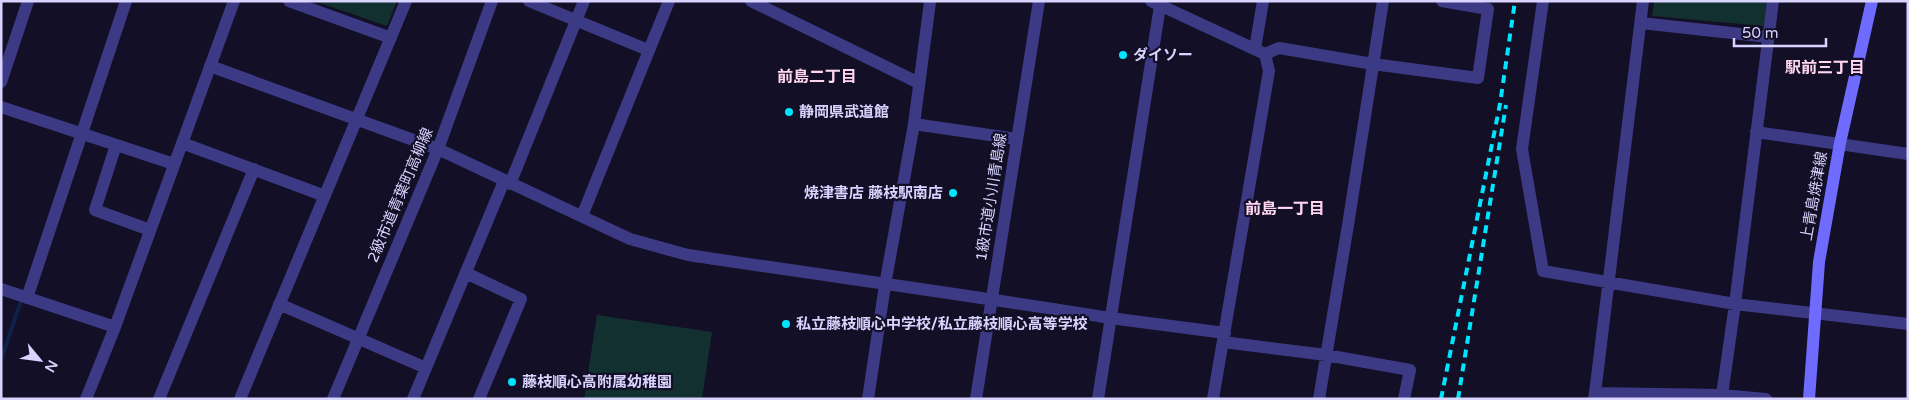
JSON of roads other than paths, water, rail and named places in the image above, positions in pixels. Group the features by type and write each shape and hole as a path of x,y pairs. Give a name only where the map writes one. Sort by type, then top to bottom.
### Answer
{"main road":[{"name":"上青島焼津線","path":"1809,399 1819,262 1840,143 1872,1"}],"street":[{"path":"1,82 28,1"},
{"path":"27,298 126,1"},
{"path":"86,399 234,1"},
{"path":"289,1 315,6 391,38"},
{"path":"240,399 406,1"},
{"name":"2級市道青葉町高柳線","path":"333,399 438,149 492,1"},
{"path":"530,1 648,50"},
{"path":"413,399 584,1"},
{"path":"582,216 669,1"},
{"path":"751,1 919,83"},
{"path":"868,399 885,285 914,124 929,1"},
{"name":"1級市道小川青島線","path":"976,399 1039,1"},
{"path":"1213,399 1269,71 1260,52 1262,1"},
{"path":"1319,399 1383,1"},
{"path":"1098,399 1155,3 1260,52 1279,48 1373,64 1478,78 1488,9 1442,1"},
{"path":"1543,1 1522,149 1543,271 1735,304 1908,324"},
{"path":"1643,1 1594,396 1715,396 1766,399"},
{"path":"1715,396 1735,304 1773,1"},
{"path":"1641,23 1768,36"},
{"path":"210,66 438,149 630,240 688,255 992,299 1410,370 1404,399"},
{"path":"1,107 174,164"},
{"path":"914,124 1017,139"},
{"path":"1756,132 1908,154"},
{"path":"182,143 325,196"},
{"path":"116,145 95,210 150,230"},
{"path":"159,399 254,169"},
{"path":"466,273 521,299 478,399"},
{"path":"1,289 114,327"},
{"path":"279,304 426,368"}],"waterway":[{"path":"1,360 21,301"}],"railway":[{"path":"1441,399 1500,104 1515,1"},
{"path":"1458,399 1506,105"}],"place":[{"name":"ダイソー","path":"1123,55"},
{"name":"静岡県武道館","path":"789,112"},
{"name":"焼津書店 藤枝駅南店","path":"953,193"},
{"name":"私立藤枝順心中学校/私立藤枝順心高等学校","path":"786,324"},
{"name":"藤枝順心高附属幼稚園","path":"512,382"}],"district":[{"name":"駅前三丁目","path":"1825,68"},
{"name":"前島二丁目","path":"817,77"},
{"name":"前島一丁目","path":"1285,209"}]}
